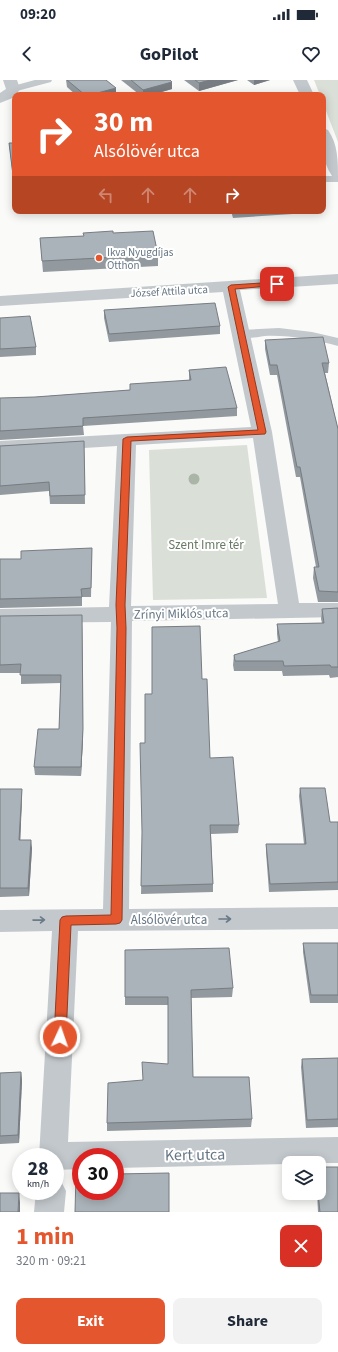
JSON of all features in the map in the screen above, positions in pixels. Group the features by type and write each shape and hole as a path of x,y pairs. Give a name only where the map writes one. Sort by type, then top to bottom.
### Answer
{"street":[{"path":"300,80 306,92"},
{"path":"0,99 11,93 11,84"},
{"path":"326,141 338,173"},
{"name":"József Attila utca","path":"0,301 338,279"},
{"path":"231,287 262,432 290,611"},
{"path":"0,447 262,432"},
{"path":"116,920 122,628 120,614 127,439"},
{"name":"Zrínyi Miklós utca","path":"0,616 338,610"},
{"name":"Alsólövér utca","path":"0,921 338,918"},
{"path":"53,1148 66,920"},
{"name":"Kert utca","path":"64,1156 338,1150"},
{"path":"49,1212 50,1200"}],"lane":[{"path":"11,84 47,80"},
{"path":"326,179 338,179"},
{"path":"242,334 282,331 338,342"}],"green space":[{"path":"314,80 338,80 338,142 326,111 326,92 319,92"},
{"name":"Szent Imre tér","path":"247,445 267,598 153,600 149,450"}],"building":[{"path":"67,80 106,80 116,88 101,92 81,92"},
{"path":"131,80 170,80 172,82 143,90"},
{"path":"195,80 210,80 199,83"},
{"path":"9,143 12,143 12,167"},
{"path":"113,231 113,233 153,231 158,255 42,261 40,238 84,236 83,233"},
{"path":"215,303 220,326 109,334 104,310"},
{"path":"30,316 36,347 0,349 0,318"},
{"path":"323,337 329,363 322,363 338,429 338,592 319,591 314,567 319,567 300,467 297,467 277,365 270,365 265,340"},
{"path":"226,367 237,408 83,418 83,426 0,431 0,398 130,390 130,384 191,380 189,370"},
{"path":"84,441 85,495 50,496 49,482 0,486 0,446"},
{"path":"92,548 91,588 81,589 82,597 0,599 0,559 21,559 21,551"},
{"path":"338,608 338,667 331,667 330,665 284,666 283,661 235,661 234,655 280,641 277,624 324,623 322,609"},
{"path":"82,615 83,729 81,767 34,767 38,729 59,729 61,675 20,675 21,664 0,665 0,616"},
{"path":"200,626 202,679 207,679 210,758 233,757 239,825 210,825 213,884 141,886 142,832 140,743 145,743 145,694 152,694 152,627"},
{"path":"300,788 325,788 330,822 338,822 338,882 270,884 266,844 306,844"},
{"path":"0,789 22,789 19,840 31,840 28,888 0,888"},
{"path":"303,943 338,943 338,995 311,995"},
{"path":"229,948 233,988 191,990 193,1077 249,1077 252,1119 107,1123 108,1083 143,1080 142,1062 168,1064 168,997 125,997 125,950"},
{"path":"338,1058 338,1119 307,1120 302,1059"},
{"path":"21,1072 18,1135 0,1136 0,1073"},
{"path":"326,1167 338,1167 338,1212 320,1212 319,1200 326,1200"},
{"path":"169,1173 169,1212 75,1212 75,1200 124,1200 124,1174"},
{"path":"0,1193 12,1193 12,1200 19,1200 18,1212 0,1212"}],"place":[{"name":"Ikva Nyugdíjas Otthon","path":"99,258"}],"route":[{"path":"60,1037 66,920 116,920 122,628 120,605 127,439 262,432 231,287 277,284"}]}
